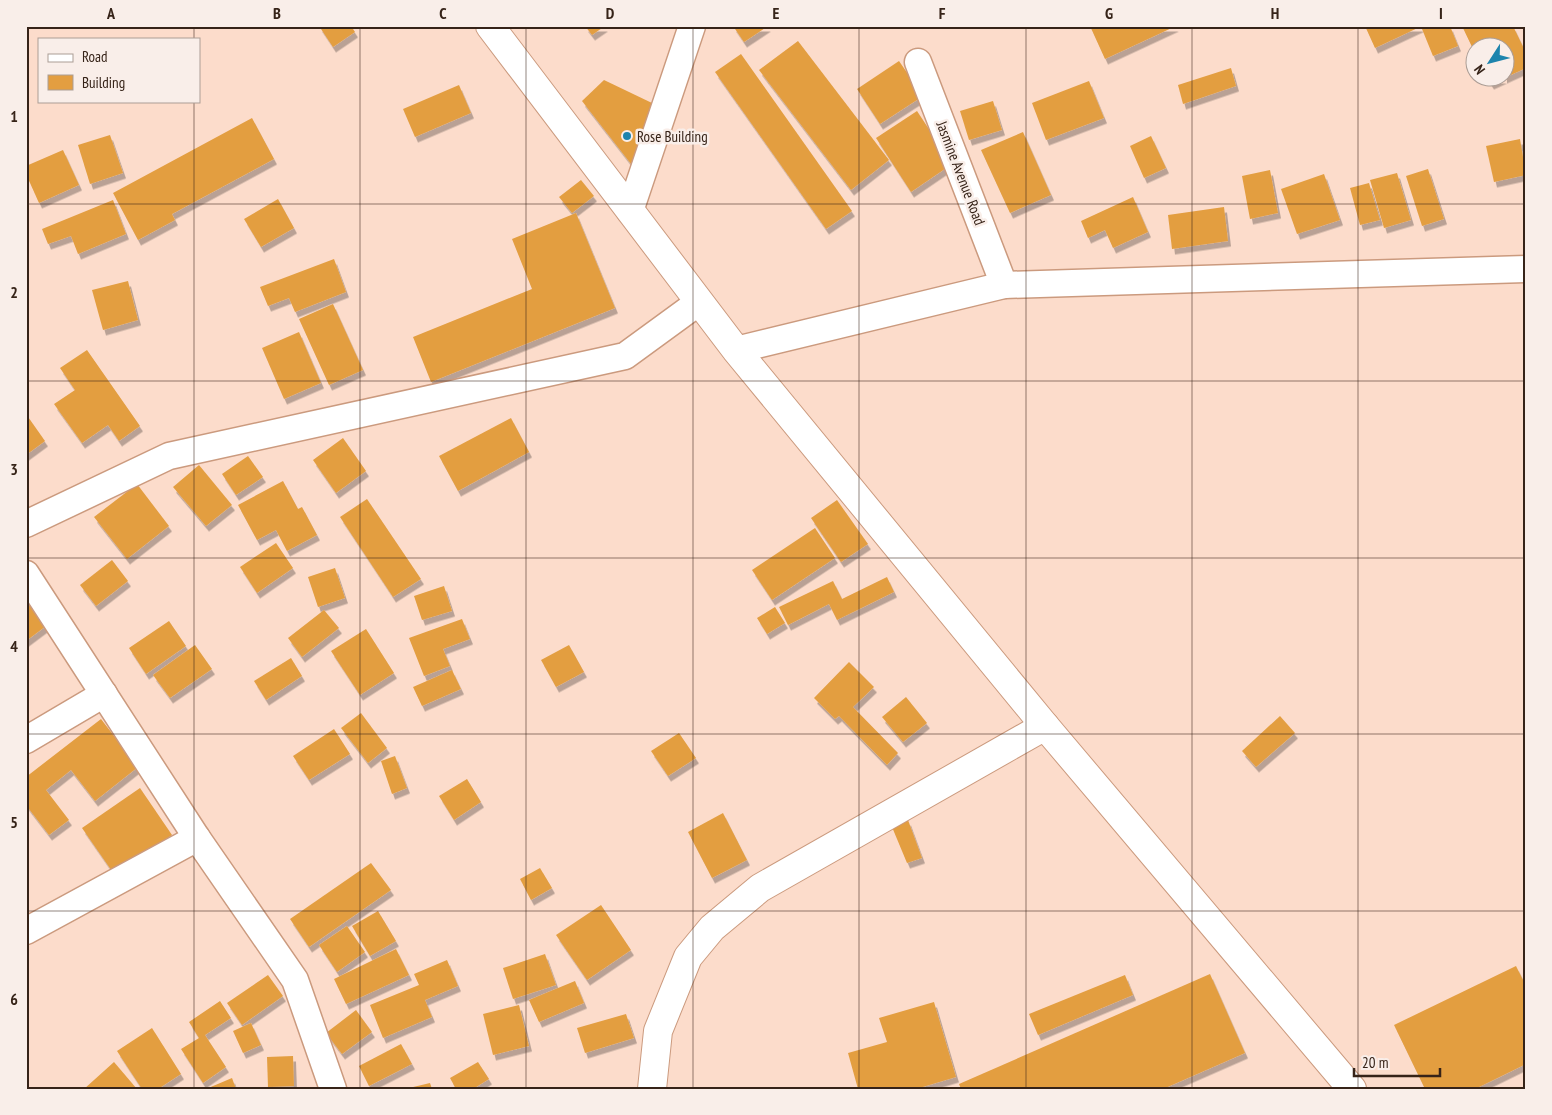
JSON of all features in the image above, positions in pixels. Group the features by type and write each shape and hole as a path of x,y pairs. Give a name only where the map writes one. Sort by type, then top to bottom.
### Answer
{"street":[{"path":"490,26 736,350 1045,726 1352,1089"},
{"path":"630,211 692,26"},
{"name":"Jasmine Avenue Road","path":"918,62 1004,284"},
{"path":"736,350 1004,284 1526,268"},
{"path":"26,524 169,456 625,356 699,302"},
{"path":"26,574 196,838 295,980 333,1089"},
{"path":"26,740 104,694"},
{"path":"652,1089 658,1031 688,957 712,928 760,888 1045,726"},
{"path":"26,931 196,838"}],"building":[{"path":"319,26 351,26 355,32 333,47"},
{"path":"585,26 605,26 592,35"},
{"path":"733,26 768,26 744,42"},
{"path":"1090,26 1176,26 1105,59"},
{"path":"1365,26 1422,26 1375,48"},
{"path":"1429,26 1450,26 1458,46 1433,56 1422,29"},
{"path":"1462,26 1513,26 1526,53 1526,68 1514,73 1514,38 1468,38"},
{"path":"798,41 889,160 851,190 759,70"},
{"path":"741,54 852,211 826,229 715,72"},
{"path":"899,61 923,96 880,124 857,89"},
{"path":"1231,68 1236,86 1183,104 1178,85"},
{"name":"Rose Building","path":"604,80 652,103 635,169 582,101"},
{"path":"1089,81 1104,118 1046,140 1032,103"},
{"path":"459,85 471,113 415,137 403,109"},
{"path":"993,101 1002,130 969,140 960,111"},
{"path":"917,111 952,164 911,192 876,138"},
{"path":"252,118 274,159 172,214 175,220 138,240 113,193"},
{"path":"1023,132 1051,195 1010,213 981,150"},
{"path":"110,135 123,173 90,184 78,145"},
{"path":"1151,136 1166,168 1144,178 1130,146"},
{"path":"1520,139 1526,175 1494,182 1486,146"},
{"path":"63,150 79,185 39,203 26,174 26,166"},
{"path":"1428,169 1444,219 1422,226 1406,176"},
{"path":"1270,170 1278,213 1250,219 1242,176"},
{"path":"1397,173 1411,220 1384,228 1370,180"},
{"path":"1324,174 1340,220 1297,234 1281,189"},
{"path":"581,180 594,196 572,213 559,197"},
{"path":"1369,183 1380,220 1360,225 1350,188"},
{"path":"1133,197 1148,232 1113,248 1105,230 1088,238 1081,221"},
{"path":"278,199 294,228 261,247 244,219"},
{"path":"113,200 126,234 78,254 71,236 48,244 42,229"},
{"path":"1224,207 1228,241 1172,249 1168,215"},
{"path":"576,213 615,308 431,382 413,337 532,289 512,239"},
{"path":"334,259 346,292 295,312 289,298 268,306 260,287"},
{"path":"128,281 138,320 103,330 92,290"},
{"path":"333,304 363,370 329,385 299,319"},
{"path":"299,332 321,383 284,399 262,348"},
{"path":"87,350 140,426 119,441 108,425 82,443 54,404 75,390 60,368"},
{"path":"26,414 45,441 26,455"},
{"path":"511,418 529,452 458,491 439,456"},
{"path":"343,438 366,471 336,493 313,460"},
{"path":"248,456 263,477 236,495 222,474"},
{"path":"199,465 232,505 206,526 173,487"},
{"path":"283,481 298,509 302,507 317,535 287,551 276,530 257,540 238,505"},
{"path":"137,484 169,526 127,559 94,517"},
{"path":"367,499 421,579 393,597 340,517"},
{"path":"837,500 868,544 841,562 811,518"},
{"path":"815,528 835,558 772,600 752,570"},
{"path":"276,543 293,568 257,593 240,567"},
{"path":"112,560 128,581 96,606 80,585"},
{"path":"335,568 345,598 318,607 308,577"},
{"path":"887,577 894,592 837,620 829,604 788,625 779,607 833,581 842,599"},
{"path":"444,586 452,611 422,620 414,596"},
{"path":"26,592 50,623 26,641"},
{"path":"775,607 785,623 767,634 757,618"},
{"path":"324,610 339,628 302,657 288,638"},
{"path":"462,619 470,639 443,649 450,666 424,676 409,638"},
{"path":"169,621 186,646 146,674 129,648"},
{"path":"366,629 394,673 360,695 331,651"},
{"path":"195,645 212,669 170,698 153,675"},
{"path":"569,645 584,672 556,687 541,660"},
{"path":"291,658 302,676 266,700 254,681"},
{"path":"849,662 874,687 853,707 898,753 887,765 839,716 835,719 814,698"},
{"path":"452,670 461,689 422,706 413,687"},
{"path":"906,697 927,723 903,742 882,717"},
{"path":"361,713 387,748 368,763 341,728"},
{"path":"1280,716 1295,733 1256,767 1242,751"},
{"path":"101,719 138,767 95,801 71,770 46,790 69,820 49,835 26,805 26,777"},
{"path":"334,729 350,754 309,780 293,756"},
{"path":"679,733 696,758 668,776 651,751"},
{"path":"395,756 407,788 392,794 381,761"},
{"path":"467,779 481,802 454,820 439,796"},
{"path":"140,788 172,835 114,874 82,828"},
{"path":"723,813 747,860 712,878 688,832"},
{"path":"908,820 922,858 907,863 892,827"},
{"path":"371,863 391,890 309,947 290,919"},
{"path":"540,868 552,888 531,900 520,879"},
{"path":"601,905 631,950 587,980 556,935"},
{"path":"378,911 396,941 370,956 352,926"},
{"path":"347,926 365,952 337,972 319,945"},
{"path":"396,949 409,975 346,1004 334,979"},
{"path":"545,954 556,985 513,999 503,968"},
{"path":"447,960 458,986 425,1000 432,1017 383,1038 370,1005 419,985 414,974"},
{"path":"1516,966 1526,986 1526,1064 1475,1089 1425,1089 1394,1025"},
{"path":"1210,974 1245,1053 1163,1089 961,1089 959,1084"},
{"path":"268,975 283,996 242,1025 227,1003"},
{"path":"1125,975 1133,995 1038,1035 1029,1014"},
{"path":"575,981 584,1003 539,1022 529,1000"},
{"path":"220,1001 231,1018 205,1035 226,1067 203,1083 181,1049 199,1038 189,1022"},
{"path":"934,1002 956,1077 916,1089 858,1089 848,1053 887,1042 879,1018"},
{"path":"519,1005 529,1046 493,1055 483,1014"},
{"path":"356,1010 372,1032 342,1054 326,1033"},
{"path":"626,1014 634,1038 585,1053 577,1028"},
{"path":"251,1023 261,1045 243,1053 233,1031"},
{"path":"152,1028 181,1074 158,1089 142,1089 117,1051"},
{"path":"401,1044 412,1064 369,1086 359,1066"},
{"path":"293,1056 294,1086 268,1087 267,1057"},
{"path":"114,1062 137,1089 84,1089"},
{"path":"478,1062 489,1079 473,1089 456,1089 450,1078"},
{"path":"232,1078 236,1089 206,1089"},
{"path":"430,1083 432,1089 409,1089 409,1088"}],"place":[{"name":"Rose Building","path":"627,136"}]}
